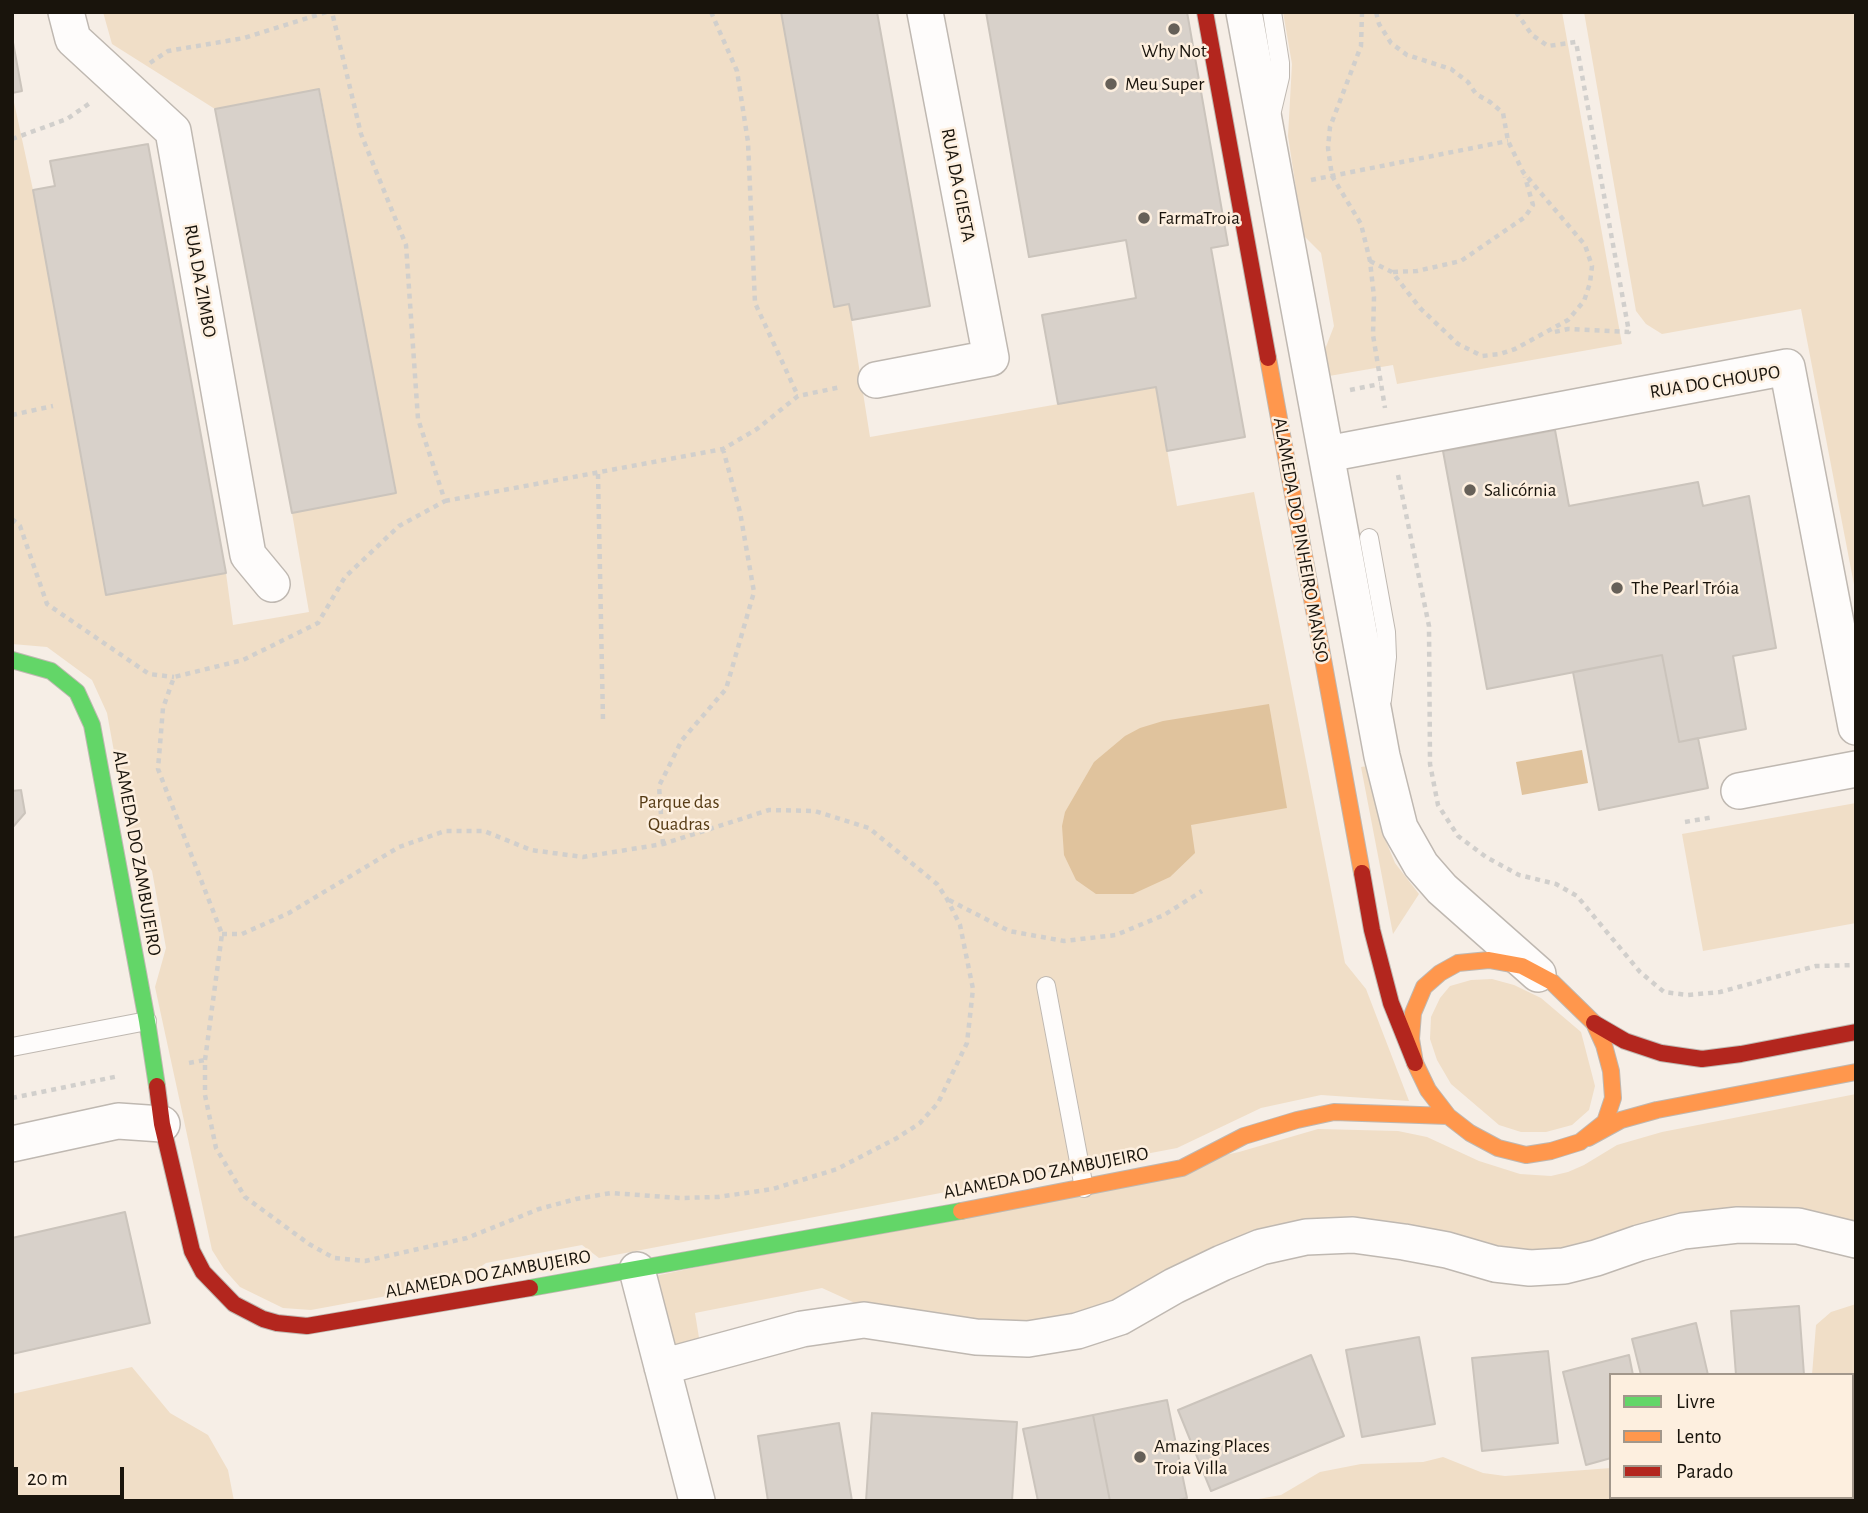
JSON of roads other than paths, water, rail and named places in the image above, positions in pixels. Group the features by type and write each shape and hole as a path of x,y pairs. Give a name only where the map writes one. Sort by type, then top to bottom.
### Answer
{"street":[{"name":"RUA DA ZIMBO","path":"66,12 73,39 173,131 248,555 272,584"},
{"name":"RUA DA GIESTA","path":"876,380 992,358 925,12"},
{"name":"ALAMEDA DO PINHEIRO MANSO","path":"1205,12 1372,930 1391,1003 1415,1063"},
{"name":"ALAMEDA DO PINHEIRO MANSO","path":"1244,12 1382,756 1401,828 1421,865 1442,888 1538,974"},
{"name":"RUA DO CHOUPO","path":"1327,454 1787,367 1856,727"},
{"name":"ALAMEDA DO ZAMBUJEIRO","path":"12,660 51,671 77,692 92,724 147,1021 162,1124 192,1251 212,1283 228,1299 249,1313 270,1321 307,1326 637,1270 1084,1188 1182,1168 1244,1136 1334,1112 1448,1115"},
{"path":"1739,791 1856,769"},
{"path":"1580,1142 1605,1122 1613,1098 1611,1071 1604,1045 1594,1023 1575,1002 1552,982 1522,966 1489,960 1458,963 1440,973 1424,987 1413,1013 1411,1039 1415,1063 1428,1090 1448,1115 1470,1133 1498,1148 1526,1154 1551,1151 1580,1142 1621,1120 1657,1110 1856,1072"},
{"path":"1594,1023 1625,1041 1661,1053 1702,1059 1856,1032"},
{"path":"12,1144 118,1121 162,1124"},
{"path":"662,1367 814,1326 864,1320 976,1337 1028,1339 1077,1331 1120,1317 1174,1286 1222,1263 1261,1247 1306,1237 1366,1236 1447,1250 1495,1264 1530,1268 1564,1266 1683,1231 1738,1225 1798,1226 1856,1240"},
{"path":"637,1270 697,1501"}],"lane":[{"path":"1266,132 1280,77 1272,12"},
{"path":"1369,538 1386,632 1387,657 1381,702 1382,756"},
{"path":"1046,986 1084,1188"},
{"path":"12,1047 147,1021"}],"place":[{"name":"Why Not","path":"1174,29"},
{"name":"Meu Super","path":"1111,84"},
{"name":"FarmaTroia","path":"1144,218"},
{"name":"Salicórnia","path":"1470,490"},
{"name":"The Pearl Tróia","path":"1617,588"},
{"name":"Amazing Places Troia Villa","path":"1140,1457"}],"park label":[{"name":"Parque das Quadras","path":"679,813"}]}
